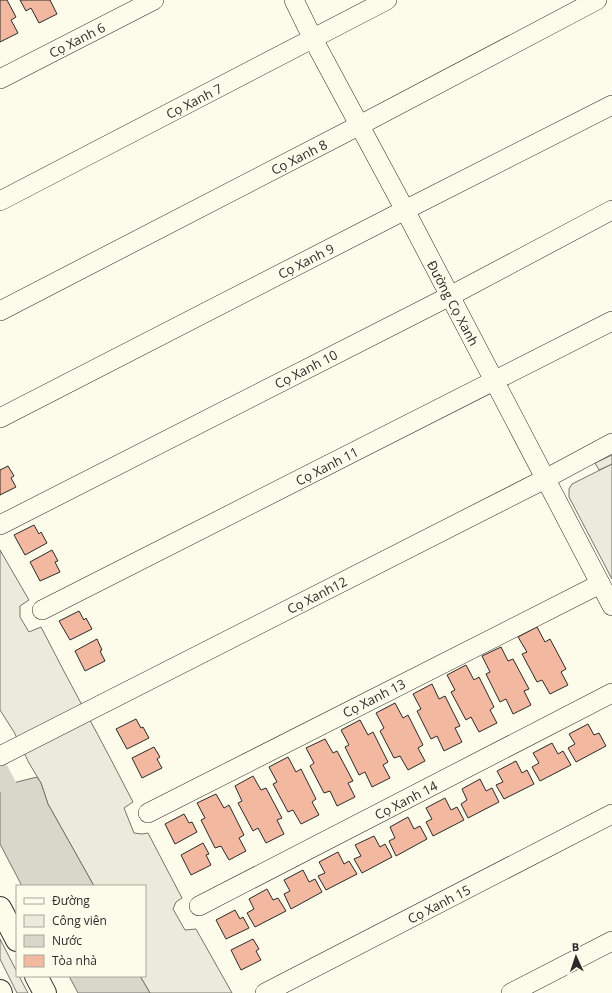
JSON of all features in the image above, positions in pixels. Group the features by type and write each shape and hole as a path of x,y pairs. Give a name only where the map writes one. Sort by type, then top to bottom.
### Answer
{"main road":[{"path":"0,908 16,938"},
{"path":"36,977 44,993"}],"street":[{"name":"Cọ Xanh 6","path":"0,79 154,0"},
{"name":"Đường Cọ Xanh","path":"294,0 313,39 405,210 612,606"},
{"name":"Cọ Xanh 7","path":"0,201 387,0"},
{"name":"Cọ Xanh 8","path":"0,311 360,125 597,0"},
{"name":"Cọ Xanh 9","path":"0,418 612,105"},
{"name":"Cọ Xanh 10","path":"0,525 450,296 612,210"},
{"name":"Cọ Xanh 11","path":"42,610 612,321"},
{"name":"Cọ Xanh12","path":"0,756 545,479 612,443"},
{"name":"Cọ Xanh 13","path":"148,813 600,584"},
{"name":"Cọ Xanh 14","path":"199,906 612,693"},
{"name":"Cọ Xanh 15","path":"265,993 612,814"},
{"path":"511,993 612,941"}],"green space":[{"path":"612,464 612,579 569,497 569,489 572,484"},
{"path":"0,550 29,600 20,606 20,617 29,632 41,627 133,802 124,808 134,833 148,833 182,898 176,902 173,909 185,930 196,929 232,993 150,993 141,977 146,977 146,885 93,885 48,804 41,783 29,763 14,732 0,710"},
{"path":"0,939 16,970 16,977 20,977 28,993 17,993 0,959"}],"shaded area":[{"path":"612,455 612,464 599,470 595,463"}],"water":[{"path":"37,777 41,783 48,804 93,885 21,885 0,844 0,780 4,788 13,783"},
{"path":"70,977 141,977 150,993 78,993"}],"building":[{"path":"0,0 7,0 16,17 11,20 18,33 0,42"},
{"path":"20,0 50,0 57,14 39,23 31,8 26,11"},
{"path":"8,466 14,476 11,478 16,487 0,495 0,470"},
{"path":"34,525 39,534 41,532 47,543 25,555 14,535"},
{"path":"52,550 58,561 55,562 60,572 40,581 30,562"},
{"path":"79,611 84,620 86,618 92,629 70,640 59,621"},
{"path":"537,627 545,642 550,639 566,669 561,672 568,685 550,694 542,680 537,682 522,654 527,652 518,637"},
{"path":"97,639 102,650 100,651 105,661 85,671 75,651"},
{"path":"501,647 508,661 513,659 529,689 524,691 531,705 513,714 506,699 500,702 486,674 490,672 482,656"},
{"path":"466,665 474,680 479,677 494,707 490,710 497,723 479,732 471,717 466,720 451,692 455,690 447,675"},
{"path":"432,684 439,699 445,696 460,726 455,728 462,742 444,751 437,736 431,739 417,711 421,709 413,694"},
{"path":"395,703 403,718 408,715 423,745 418,748 425,761 408,770 400,756 394,758 380,731 384,728 376,713"},
{"path":"136,719 141,728 143,727 149,738 127,749 116,729"},
{"path":"360,720 368,735 373,732 388,762 383,765 390,778 372,787 365,772 359,775 345,747 349,745 341,730"},
{"path":"588,724 594,735 599,733 606,746 576,762 568,748 575,744 569,734"},
{"path":"325,739 333,753 337,751 353,781 348,783 355,797 337,806 330,791 324,793 310,766 314,763 306,748"},
{"path":"552,743 558,754 563,751 571,765 540,781 532,767 539,763 533,753"},
{"path":"154,747 160,757 157,759 162,768 142,778 132,758"},
{"path":"288,757 296,772 301,769 316,799 312,802 319,815 301,824 293,810 288,812 273,784 277,782 269,767"},
{"path":"516,761 522,773 527,770 534,784 504,799 496,785 503,782 497,771"},
{"path":"253,776 261,790 266,788 282,818 277,820 284,834 266,843 258,828 253,831 238,803 242,801 235,786"},
{"path":"480,779 486,791 492,788 499,802 468,818 461,804 467,800 462,789"},
{"path":"216,794 224,808 229,805 244,835 239,838 246,851 229,860 221,846 215,848 201,820 205,818 197,803"},
{"path":"445,798 451,810 457,807 464,820 433,836 426,822 432,819 426,808"},
{"path":"184,814 189,823 192,822 197,832 175,844 165,824"},
{"path":"408,817 414,829 420,826 427,839 396,856 389,841 395,838 390,827"},
{"path":"374,836 380,847 385,844 392,857 362,873 354,859 361,856 355,845"},
{"path":"203,843 209,854 206,855 211,865 191,875 181,855"},
{"path":"338,852 344,864 349,861 357,874 326,890 318,876 325,873 319,862"},
{"path":"303,870 309,882 315,879 322,892 291,909 284,894 290,891 284,880"},
{"path":"267,889 273,900 278,898 286,911 255,927 247,913 254,909 249,899"},
{"path":"235,910 240,919 243,917 249,928 226,939 216,920"},
{"path":"253,939 259,949 256,951 261,960 241,970 231,950"}],"waterway":[{"path":"0,771 19,808"}]}
